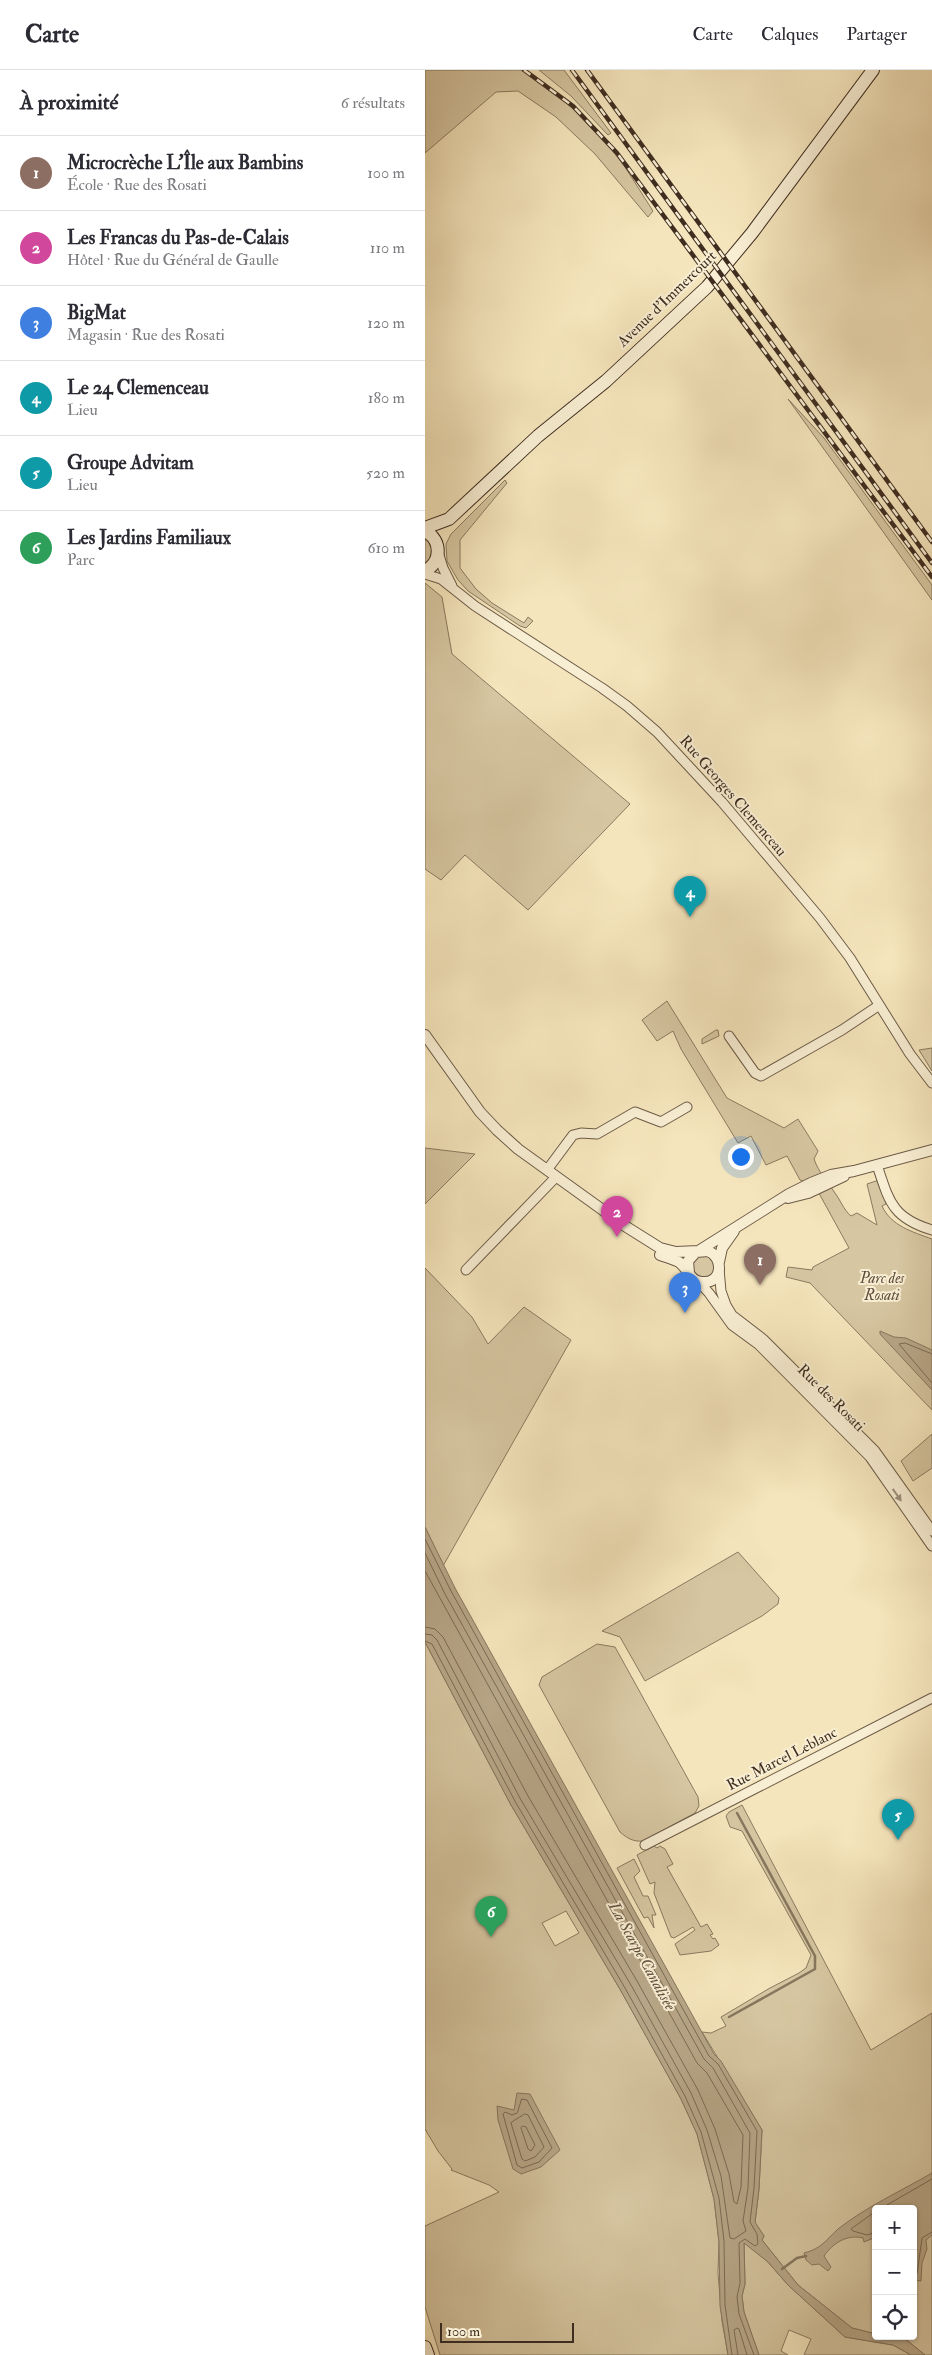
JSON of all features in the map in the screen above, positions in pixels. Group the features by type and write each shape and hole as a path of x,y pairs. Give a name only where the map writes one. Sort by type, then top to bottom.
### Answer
{"main road":[{"name":"Avenue d'Immercourt","path":"425,530 449,519 538,436 606,381 716,277 752,233 873,70"},
{"name":"Avenue d'Immercourt","path":"425,572 434,564 449,519"},
{"path":"425,530 433,537 438,549"}],"street":[{"path":"438,549 443,568 453,588"},
{"name":"Rue Georges Clemenceau","path":"425,572 441,579 475,606 614,696 657,732 722,802 821,918 849,958 878,1006 932,1083"},
{"path":"729,1036 755,1073 761,1076 842,1030 878,1006"},
{"path":"425,1035 492,1125 509,1142 625,1226 655,1251 678,1262 698,1282 711,1281 717,1276 722,1248 734,1230"},
{"path":"547,1170 573,1135 581,1133 597,1134 635,1112 661,1122 687,1107"},
{"path":"689,1273 688,1261 692,1255 794,1190 825,1177 932,1150"},
{"path":"877,1165 889,1200 896,1212 914,1224 932,1230"},
{"path":"466,1270 556,1177"},
{"path":"625,1226 668,1251 712,1253 719,1266"},
{"name":"Rue des Rosati","path":"719,1266 721,1291 725,1305 732,1315 763,1339 875,1451 932,1531"},
{"name":"Rue des Rosati","path":"698,1282 706,1288 732,1325 758,1344 870,1457 932,1546"},
{"name":"Rue Marcel Leblanc","path":"645,1845 932,1698"}],"green space":[{"path":"425,70 521,70 541,82 572,108 608,145 625,167 653,211 648,217 595,154 556,117 518,91 496,92 425,153"},
{"path":"539,70 564,70 611,133 608,135 571,96"},
{"path":"788,399 824,438 932,585 932,600"},
{"path":"505,480 507,483 460,540 460,568 476,589 492,603 524,623 528,617 533,621 526,628 520,626 468,591 458,580 447,561 446,544 451,534"},
{"path":"425,538 431,544 433,555 425,565"},
{"path":"425,583 442,597 452,654 630,804 528,910 465,855 441,880 425,869"},
{"name":"Parc des Rosati","path":"667,1001 727,1098 784,1128 798,1119 818,1151 814,1159 818,1169 851,1216 857,1213 877,1225 867,1184 879,1180 886,1204 882,1206 891,1219 917,1234 932,1239 932,1410 810,1283 786,1277 788,1267 812,1270 813,1267 849,1248 815,1186 800,1180 787,1156 766,1165 751,1136 738,1143 681,1049 673,1031 657,1041 642,1020"},
{"path":"718,1030 719,1036 702,1044 702,1039"},
{"path":"932,1048 932,1071 919,1050"},
{"path":"425,1148 475,1154 425,1204"},
{"path":"704,1255 712,1258 715,1266 712,1274 704,1277 696,1274 693,1266 696,1258"},
{"path":"425,1268 472,1317 488,1344 524,1307 571,1340 443,1566 425,1527"},
{"path":"932,1434 932,1468 913,1481 901,1461"},
{"path":"738,1552 779,1598 778,1604 762,1616 645,1681 620,1637 602,1631"},
{"path":"425,1642 511,1805 621,1991 681,2099 697,2134 714,2199 719,2242 718,2273 722,2321 728,2355 440,2355 425,2307 425,2226 499,2192 489,2185 451,2170 425,2129","holes":["566,1911 579,1933 555,1946 542,1923"]},
{"path":"597,1644 615,1647 698,1797 699,1806 695,1813 643,1841 630,1839 620,1832 539,1685 542,1677"},
{"path":"742,1805 871,2050 932,2013 932,2355 925,2355 906,2340 917,2340 917,2205 872,2205 872,2333 852,2328 798,2285 762,2240 764,2236 755,2223 762,2130 702,2032 711,2033 726,2026 721,2017 799,1973 806,1968 811,1955 742,1831 730,1827 726,1816 729,1812"},
{"path":"654,1846 657,1848 660,1846 665,1849 673,1864 667,1867 701,1927 707,1924 713,1934 710,1935 713,1939 715,1938 719,1945 711,1951 680,1955 675,1944 695,1930 693,1927 674,1938 671,1937 654,1893 655,1882 650,1884 637,1855"},
{"path":"634,1859 640,1871 634,1877 643,1896 648,1896 656,1915 652,1915 654,1928 648,1917 644,1918 617,1868"},
{"path":"744,2242 768,2262 788,2285 845,2337 893,2345 911,2355 804,2355 811,2339 789,2330 781,2351 788,2355 759,2355 744,2312 742,2296 745,2284"}],"water":[{"path":"880,1331 894,1337 906,1338 932,1350 932,1390 880,1334"},
{"name":"La Scarpe Canalisée","path":"425,1527 455,1588 714,2054 721,2061 762,2130 755,2222 764,2236 762,2240 798,2285 852,2328 872,2333 872,2340 906,2340 925,2355 911,2355 893,2345 845,2337 788,2285 768,2262 744,2243 745,2284 742,2296 744,2312 759,2355 728,2355 720,2306 719,2242 714,2199 697,2134 681,2099 621,1991 511,1805 425,1642"},
{"path":"517,2093 530,2094 560,2150 541,2167 521,2174 513,2169 498,2120 497,2106 514,2110"},
{"path":"932,2173 932,2235 926,2240 927,2249 922,2263 921,2281 917,2280 917,2205 874,2205"},
{"path":"872,2206 872,2239 864,2242 863,2238 851,2237 836,2244 824,2256 831,2267 828,2271 819,2264 812,2265 806,2260 804,2253 819,2247 849,2221"}],"waterway":[{"path":"729,2017 815,1969 815,1956 737,1813"},
{"path":"782,2269 797,2258 806,2256"}],"railway":[{"path":"524,70 573,106 617,153 932,577"},
{"path":"572,70 932,563"},
{"path":"587,70 932,542"}],"place":[{"name":"Le 24 Clemenceau","path":"690,917"},
{"name":"Les Francas du Pas-de-Calais","path":"617,1237"},
{"name":"Microcrèche L’Île aux Bambins","path":"760,1285"},
{"name":"BigMat","path":"685,1313"},
{"name":"Groupe Advitam","path":"898,1840"},
{"name":"Les Jardins Familiaux","path":"491,1937"}]}
